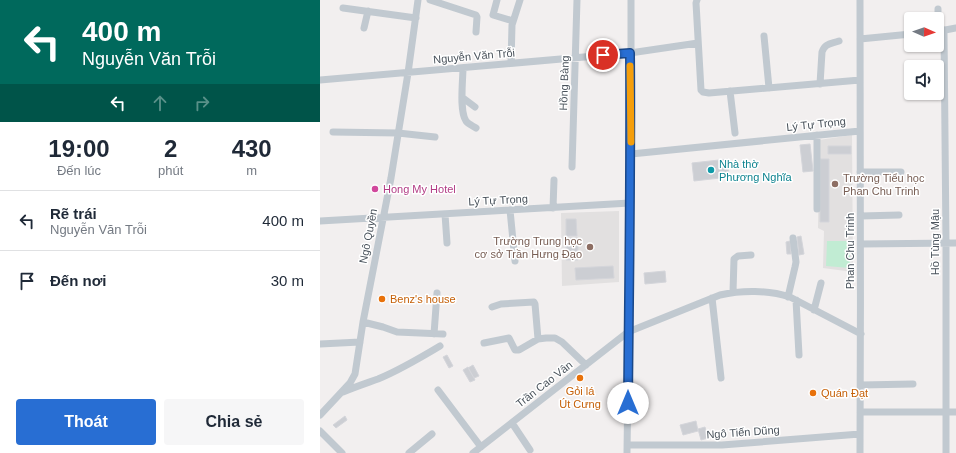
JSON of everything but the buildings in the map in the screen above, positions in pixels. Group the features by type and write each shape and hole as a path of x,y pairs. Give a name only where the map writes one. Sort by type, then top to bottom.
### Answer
{"street":[{"name":"Ngô Quyền","path":"320,415 350,383 355,374 363,322 391,178 418,0"},
{"path":"430,0 476,15 476,32"},
{"path":"497,0 493,15 514,21"},
{"path":"511,63 511,32 520,0"},
{"name":"Hồng Bàng","path":"572,166 577,0"},
{"path":"627,453 631,154 631,0"},
{"path":"697,0 701,90 703,92 708,93 860,80"},
{"name":"Phan Chu Trinh","path":"860,0 860,453"},
{"path":"343,8 416,18"},
{"path":"364,28 368,11"},
{"path":"944,30 956,28"},
{"path":"860,39 904,35"},
{"path":"764,36 769,88"},
{"path":"820,84 822,52 826,45 840,41"},
{"name":"Nguyễn Văn Trỗi","path":"320,80 630,53 698,43"},
{"name":"Hồ Tùng Mậu","path":"941,52 946,243 946,453"},
{"path":"463,68 462,98 464,115 467,122 476,128"},
{"path":"730,91 735,133"},
{"path":"462,98 475,107"},
{"name":"Lý Tự Trọng","path":"631,154 860,131"},
{"path":"333,132 398,133 434,137"},
{"path":"817,135 817,209"},
{"path":"860,172 902,172"},
{"path":"553,208 554,180"},
{"name":"Lý Tự Trọng","path":"320,221 630,203"},
{"path":"510,210 515,261"},
{"path":"445,214 447,243"},
{"path":"860,216 898,215"},
{"path":"788,297 796,262 793,238"},
{"path":"861,244 956,243"},
{"path":"733,292 734,259 738,256 751,255"},
{"path":"814,310 821,283"},
{"name":"Trần Cao Vân","path":"473,453 628,332 712,298 733,292 772,293 796,300 861,334"},
{"path":"434,334 437,293"},
{"path":"712,298 721,378"},
{"path":"796,300 798,355"},
{"path":"492,307 501,304 534,302 538,339"},
{"path":"363,322 397,332 443,334"},
{"path":"484,343 509,338 515,350 519,350 538,339 556,338 559,339 586,366"},
{"path":"320,344 360,342"},
{"path":"341,393 393,372 440,346"},
{"path":"861,384 914,384"},
{"path":"438,390 481,447"},
{"path":"860,412 956,412"},
{"path":"512,423 530,450"},
{"path":"320,431 342,453"},
{"path":"409,453 432,434"},
{"name":"Ngô Tiến Dũng","path":"627,445 722,445 860,434"}],"shaded area":[{"name":"Trường Tiểu học Phan Chu Trinh","path":"852,135 853,272 823,268 824,231 818,228 819,140"},
{"name":"Trường Trung học cơ sở Trần Hưng Đạo","path":"619,211 619,282 562,286 561,213"}],"green space":[{"path":"827,241 850,241 850,268 826,266"}],"slow traffic":[{"path":"630,66 631,142"}],"place":[{"name":"Nhà thờ Phương Nghĩa","path":"711,170"},
{"name":"Trường Tiểu học Phan Chu Trinh","path":"835,184"},
{"name":"Hong My Hotel","path":"375,189"},
{"name":"Trường Trung học cơ sở Trần Hưng Đạo","path":"590,247"},
{"name":"Benz's house","path":"382,299"},
{"name":"Gỏi lá Út Cưng","path":"580,378"},
{"name":"Quán Đạt","path":"813,393"}],"route":[{"path":"603,55 630,53 631,154 628,403"}]}
